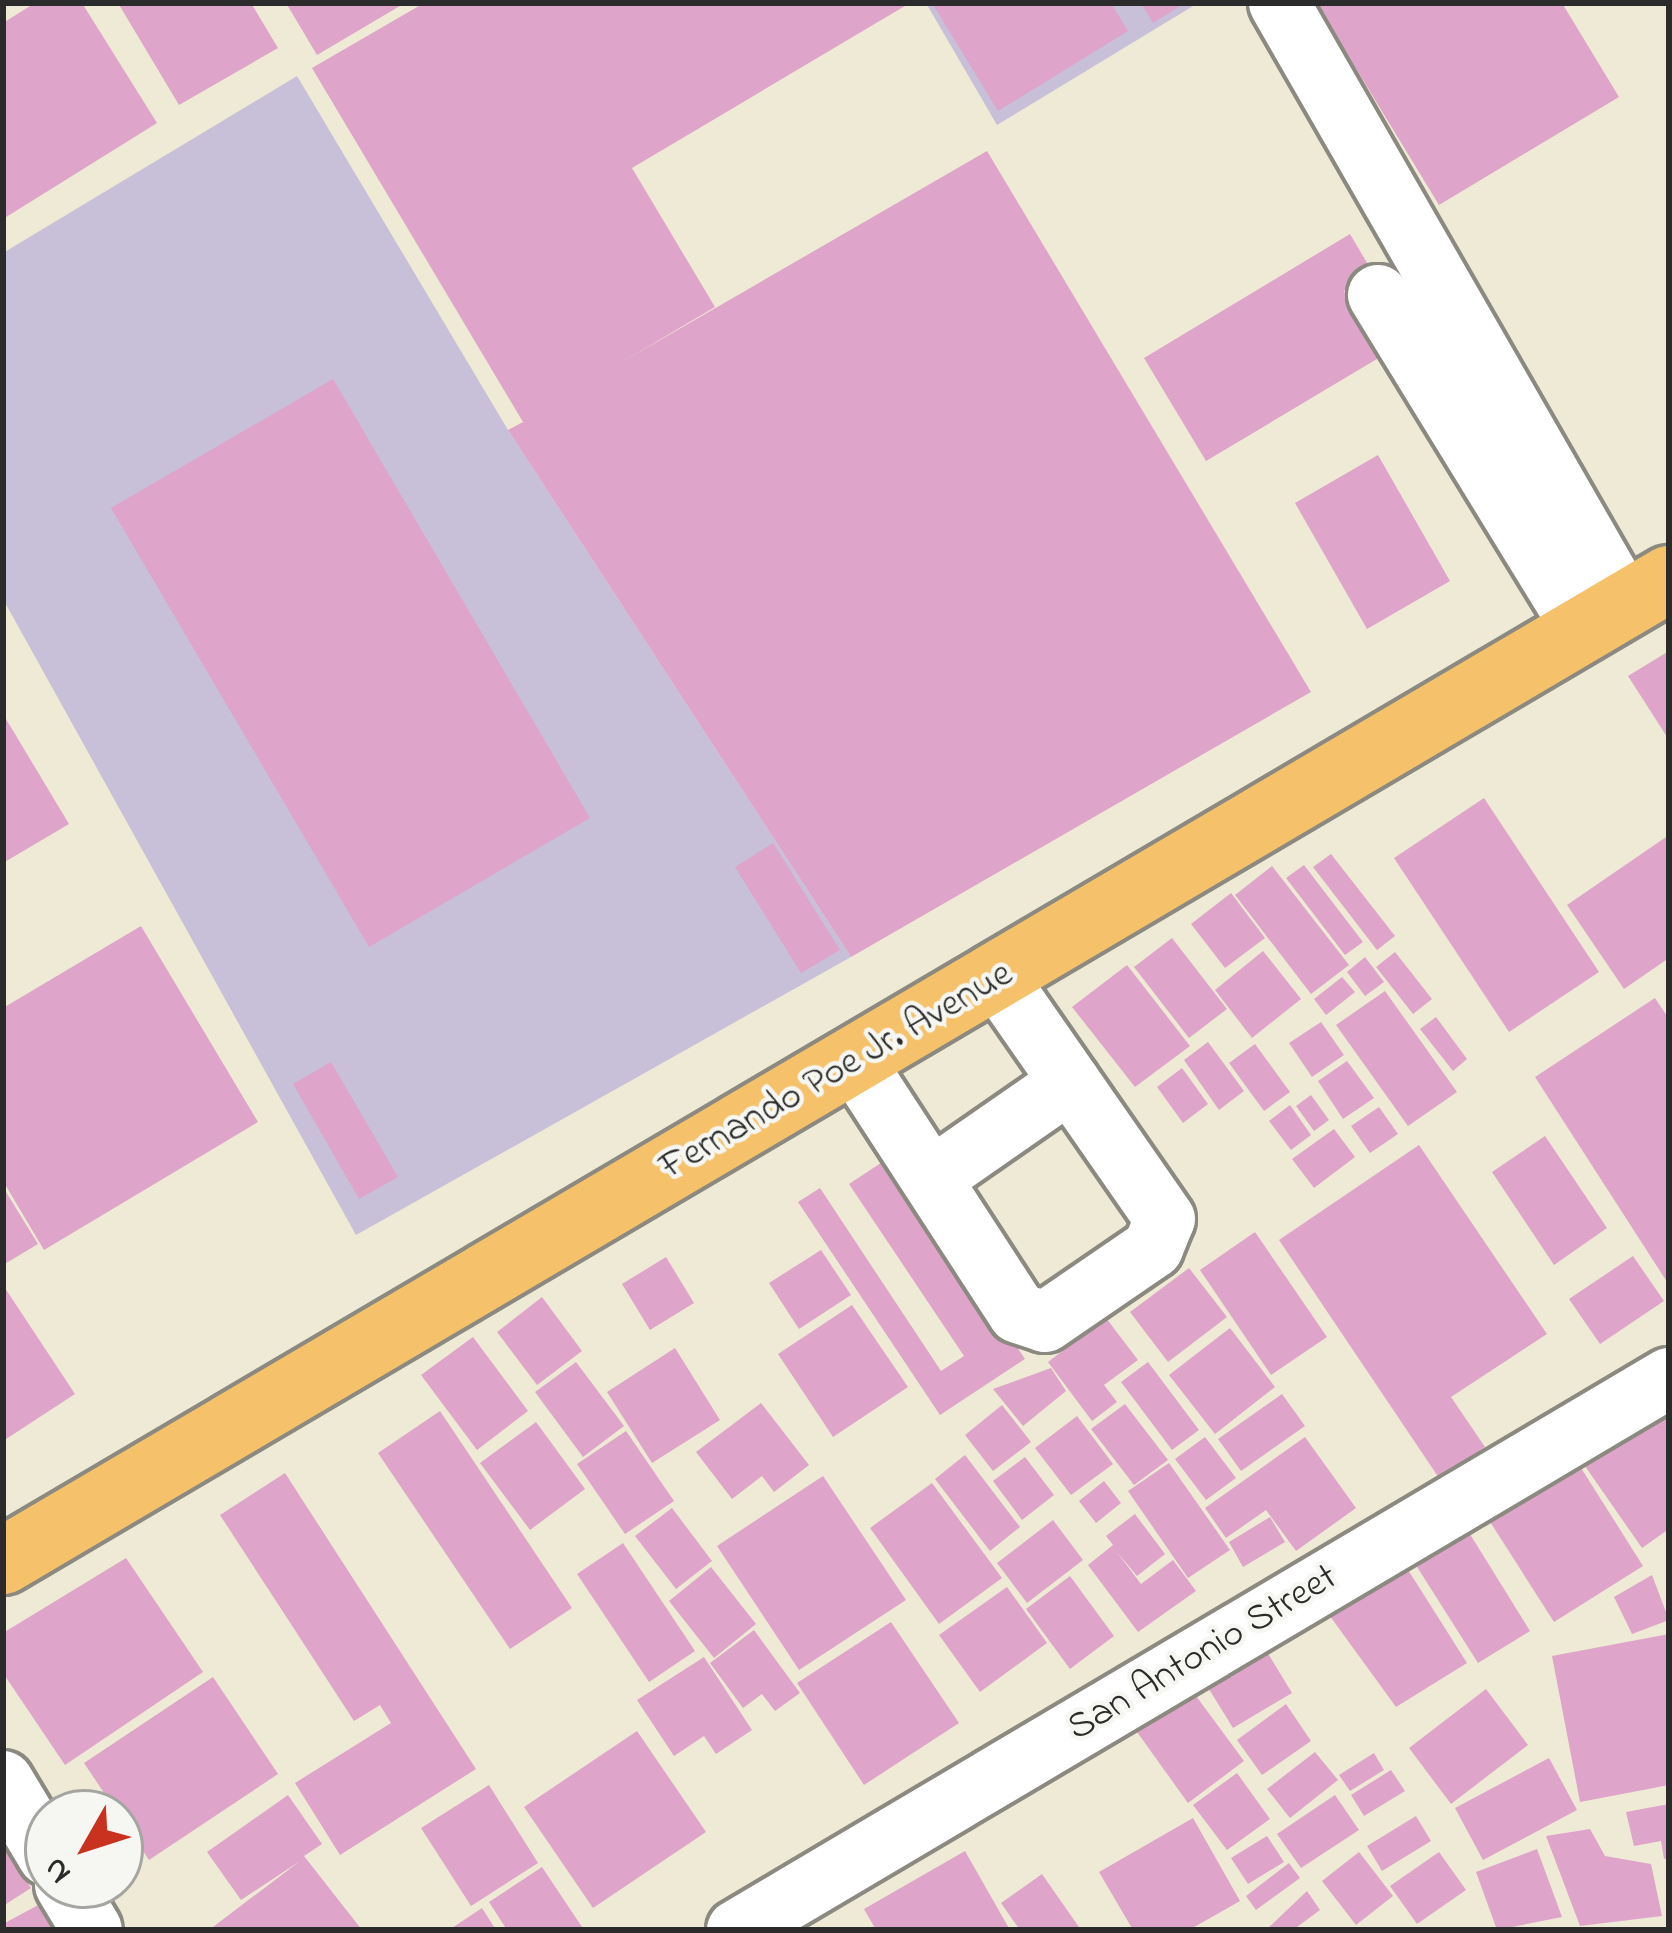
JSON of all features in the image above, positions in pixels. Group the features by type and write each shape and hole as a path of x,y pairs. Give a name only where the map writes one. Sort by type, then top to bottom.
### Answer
{"main road":[{"name":"Fernando Poe Jr. Avenue","path":"3,1562 1626,605"}],"street":[{"path":"1279,3 1626,605"},
{"path":"1378,295 1626,605"},
{"path":"855,1062 1027,1319 1045,1322 1135,1261 1165,1233 1166,1219 998,979"},
{"path":"932,1178 1070,1082"},
{"name":"San Antonio Street","path":"737,1930 1669,1378"},
{"path":"3,1781 24,1816"}],"shaded area":[{"path":"926,3 1198,3 997,125"},
{"path":"297,76 508,430 851,957 356,1235 3,599 3,253"}],"building":[{"path":"35,3 82,3 157,123 3,219 3,23"},
{"path":"118,3 251,3 278,48 179,105"},
{"path":"286,3 405,3 317,55"},
{"path":"424,3 910,3 632,168 715,307 622,362 987,151 1311,692 851,957 508,430 523,422 312,68"},
{"path":"932,3 1111,3 1128,31 998,111"},
{"path":"1141,3 1185,3 1153,23"},
{"path":"1316,3 1562,3 1619,97 1439,205"},
{"path":"1350,234 1373,273 1344,291 1382,356 1206,461 1144,358"},
{"path":"333,379 590,818 369,947 111,508"},
{"path":"1378,455 1450,581 1367,629 1295,503"},
{"path":"1669,651 1669,740 1628,676"},
{"path":"3,714 69,824 3,863"},
{"path":"1484,798 1599,972 1509,1032 1394,858"},
{"path":"1669,835 1669,958 1624,989 1567,905"},
{"path":"773,843 840,950 801,973 735,867"},
{"path":"1331,854 1395,936 1377,950 1313,867"},
{"path":"1304,865 1363,942 1345,955 1286,878"},
{"path":"1272,866 1349,965 1311,994 1235,895"},
{"path":"1231,893 1265,938 1225,968 1191,924"},
{"path":"141,926 258,1122 44,1250 3,1181 3,1008"},
{"path":"1172,938 1227,1009 1189,1038 1134,967"},
{"path":"1263,951 1301,999 1252,1038 1215,990"},
{"path":"1395,952 1432,999 1413,1014 1376,967"},
{"path":"1365,957 1384,982 1365,996 1347,972"},
{"path":"1127,965 1190,1046 1135,1087 1072,1007"},
{"path":"1342,977 1355,992 1326,1015 1314,999"},
{"path":"1385,991 1457,1092 1408,1126 1336,1025"},
{"path":"1655,998 1669,1019 1669,1285 1535,1077"},
{"path":"1436,1017 1467,1059 1453,1071 1420,1029"},
{"path":"1321,1022 1344,1055 1312,1077 1289,1043"},
{"path":"1208,1042 1244,1091 1219,1110 1184,1060"},
{"path":"1255,1044 1290,1092 1264,1111 1229,1063"},
{"path":"1347,1061 1374,1098 1343,1119 1318,1081"},
{"path":"331,1062 398,1177 359,1199 293,1084"},
{"path":"1182,1068 1208,1104 1183,1123 1157,1087"},
{"path":"1311,1095 1329,1120 1314,1131 1296,1106"},
{"path":"1290,1105 1311,1135 1291,1150 1269,1121"},
{"path":"1379,1107 1398,1134 1370,1153 1351,1126"},
{"path":"1334,1129 1355,1157 1314,1188 1292,1159"},
{"path":"1545,1136 1607,1228 1554,1265 1492,1172"},
{"path":"1419,1145 1547,1334 1451,1397 1485,1447 1439,1478 1279,1240"},
{"path":"890,1157 1025,1359 940,1415 798,1202 820,1188 941,1371 964,1356 849,1184"},
{"path":"3,1187 38,1244 3,1265"},
{"path":"1255,1232 1327,1337 1271,1375 1200,1270"},
{"path":"821,1250 851,1295 799,1329 769,1283"},
{"path":"1633,1256 1664,1301 1600,1344 1569,1299"},
{"path":"666,1257 694,1303 650,1330 622,1284"},
{"path":"1189,1268 1227,1317 1168,1362 1130,1312"},
{"path":"3,1285 75,1394 3,1441"},
{"path":"542,1297 582,1351 537,1385 497,1332"},
{"path":"852,1305 908,1387 833,1437 778,1354"},
{"path":"1106,1318 1138,1360 1104,1385 1117,1402 1092,1421 1048,1362"},
{"path":"1230,1328 1275,1387 1215,1434 1169,1375"},
{"path":"473,1337 528,1411 477,1450 421,1375"},
{"path":"675,1348 720,1420 652,1463 607,1392"},
{"path":"576,1362 624,1426 583,1457 535,1392"},
{"path":"1148,1362 1199,1430 1172,1450 1121,1382"},
{"path":"1051,1368 1066,1391 1023,1426 993,1389"},
{"path":"1282,1394 1305,1426 1241,1471 1218,1439"},
{"path":"1669,1394 1669,1529 1642,1548 1578,1456"},
{"path":"761,1403 809,1465 774,1492 762,1476 732,1499 696,1452"},
{"path":"1125,1404 1168,1460 1134,1485 1091,1429"},
{"path":"1002,1405 1031,1442 993,1471 965,1435"},
{"path":"440,1411 572,1608 510,1649 378,1453"},
{"path":"1077,1416 1113,1464 1071,1495 1035,1448"},
{"path":"536,1422 585,1489 530,1530 480,1463"},
{"path":"626,1431 674,1501 625,1534 577,1464"},
{"path":"1205,1437 1236,1478 1206,1500 1175,1459"},
{"path":"1305,1437 1356,1508 1296,1551 1266,1510 1226,1538 1205,1508"},
{"path":"965,1455 1020,1527 990,1551 935,1479"},
{"path":"1025,1457 1054,1495 1022,1520 993,1481"},
{"path":"1576,1460 1643,1566 1554,1622 1487,1517"},
{"path":"1169,1463 1230,1550 1188,1578 1128,1491"},
{"path":"285,1473 476,1769 340,1855 295,1783 391,1723 380,1705 354,1721 220,1515"},
{"path":"823,1476 906,1600 799,1670 717,1546"},
{"path":"1104,1481 1121,1503 1096,1523 1079,1501"},
{"path":"932,1483 1002,1578 939,1624 870,1528"},
{"path":"672,1508 712,1561 676,1589 635,1536"},
{"path":"1135,1514 1165,1554 1137,1576 1116,1551 1141,1584 1173,1560 1196,1591 1138,1632 1088,1565 1113,1545 1106,1536"},
{"path":"1270,1517 1285,1542 1243,1567 1229,1542"},
{"path":"1460,1518 1530,1631 1478,1663 1407,1551"},
{"path":"1053,1520 1083,1560 1027,1603 997,1563"},
{"path":"623,1543 695,1651 649,1682 577,1574"},
{"path":"1398,1554 1467,1663 1396,1707 1319,1601"},
{"path":"126,1558 203,1672 65,1765 3,1673 3,1633"},
{"path":"711,1567 756,1624 714,1658 669,1601"},
{"path":"1652,1575 1669,1620 1632,1634 1614,1597"},
{"path":"1070,1576 1114,1636 1070,1669 1026,1609"},
{"path":"1007,1587 1047,1643 980,1692 939,1635"},
{"path":"891,1622 959,1723 864,1785 797,1683"},
{"path":"754,1630 800,1693 775,1711 762,1694 743,1708 710,1663"},
{"path":"1669,1634 1669,1785 1580,1802 1552,1656"},
{"path":"1258,1637 1292,1693 1233,1728 1199,1673"},
{"path":"704,1657 752,1730 716,1754 704,1736 674,1756 637,1700"},
{"path":"213,1677 278,1774 149,1860 144,1853 144,1789 101,1789 84,1763"},
{"path":"1188,1685 1244,1761 1188,1803 1132,1725"},
{"path":"1486,1689 1528,1745 1451,1804 1409,1748"},
{"path":"1286,1704 1311,1741 1262,1775 1237,1740"},
{"path":"637,1731 706,1832 593,1908 524,1807"},
{"path":"1315,1752 1338,1780 1290,1818 1267,1789"},
{"path":"1374,1753 1384,1770 1350,1791 1339,1775"},
{"path":"1549,1758 1577,1810 1483,1860 1455,1808"},
{"path":"1391,1770 1405,1791 1364,1816 1351,1795"},
{"path":"1237,1773 1270,1819 1227,1850 1193,1805"},
{"path":"489,1785 538,1863 471,1906 421,1828"},
{"path":"288,1795 322,1844 304,1856 362,1930 209,1930 300,1861 241,1900 207,1852"},
{"path":"1335,1795 1359,1830 1301,1868 1277,1834"},
{"path":"1669,1804 1669,1858 1664,1859 1661,1841 1634,1846 1626,1812"},
{"path":"1416,1816 1431,1841 1382,1871 1367,1846"},
{"path":"1193,1818 1240,1901 1189,1930 1133,1930 1099,1872"},
{"path":"1590,1829 1605,1856 1651,1864 1662,1916 1580,1926 1546,1836"},
{"path":"1267,1836 1284,1862 1248,1884 1231,1858"},
{"path":"3,1845 24,1877 24,1892 3,1906"},
{"path":"1537,1849 1562,1917 1497,1930 1476,1872"},
{"path":"965,1851 1010,1930 876,1930 864,1909"},
{"path":"1359,1852 1393,1896 1356,1925 1322,1881"},
{"path":"1439,1852 1466,1890 1417,1924 1390,1886"},
{"path":"1289,1863 1300,1878 1256,1910 1246,1896"},
{"path":"542,1867 584,1930 507,1930 489,1902"},
{"path":"1042,1874 1081,1930 1020,1930 1001,1903"},
{"path":"1307,1891 1320,1910 1293,1930 1266,1930"},
{"path":"482,1908 496,1930 449,1930"},
{"path":"31,1909 45,1909 57,1930 3,1930 3,1924"}]}
